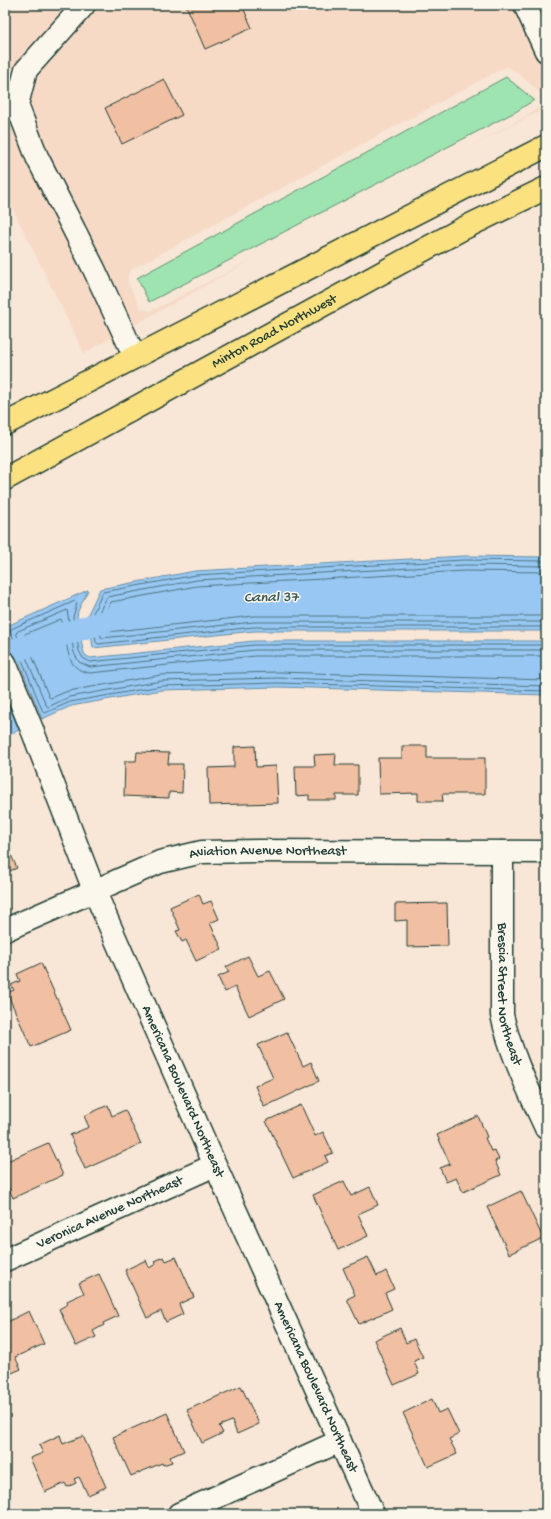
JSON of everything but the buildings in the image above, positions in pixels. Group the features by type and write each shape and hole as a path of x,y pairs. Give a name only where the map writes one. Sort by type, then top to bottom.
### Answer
{"main road":[{"path":"5,424 546,146"},
{"name":"Minton Road Northwest","path":"5,479 462,229 546,188"}],"street":[{"path":"84,5 26,70 17,105 37,157 94,270 135,357"},
{"path":"525,5 546,51"},
{"name":"Americana Boulevard Northeast","path":"5,664 94,890 215,1165 373,1514"},
{"name":"Aviation Avenue Northeast","path":"5,930 160,862 202,852 546,852"},
{"name":"Brescia Street Northeast","path":"502,852 502,1015 507,1036 517,1064 546,1128"},
{"name":"Veronica Avenue Northeast","path":"5,1260 215,1165"},
{"path":"179,1514 340,1441"}],"shaded area":[{"path":"5,5 519,5 546,68 546,108 471,146 521,119 539,108 544,103 543,95 514,70 508,67 501,69 132,269 128,274 128,283 141,309 151,311 255,258 84,353 5,193"}],"green space":[{"path":"506,77 534,100 517,111 149,302 137,278"}],"water":[{"path":"464,556 546,557 546,631 254,631 93,648 88,614 100,589 195,571"},
{"path":"88,590 78,611 77,617 83,650 85,655 90,658 254,641 546,641 546,695 278,687 161,690 71,706 42,719 5,627"},
{"path":"5,697 19,730 5,737"}],"waterway":[{"name":"Canal 37","path":"5,653 119,617"}]}
